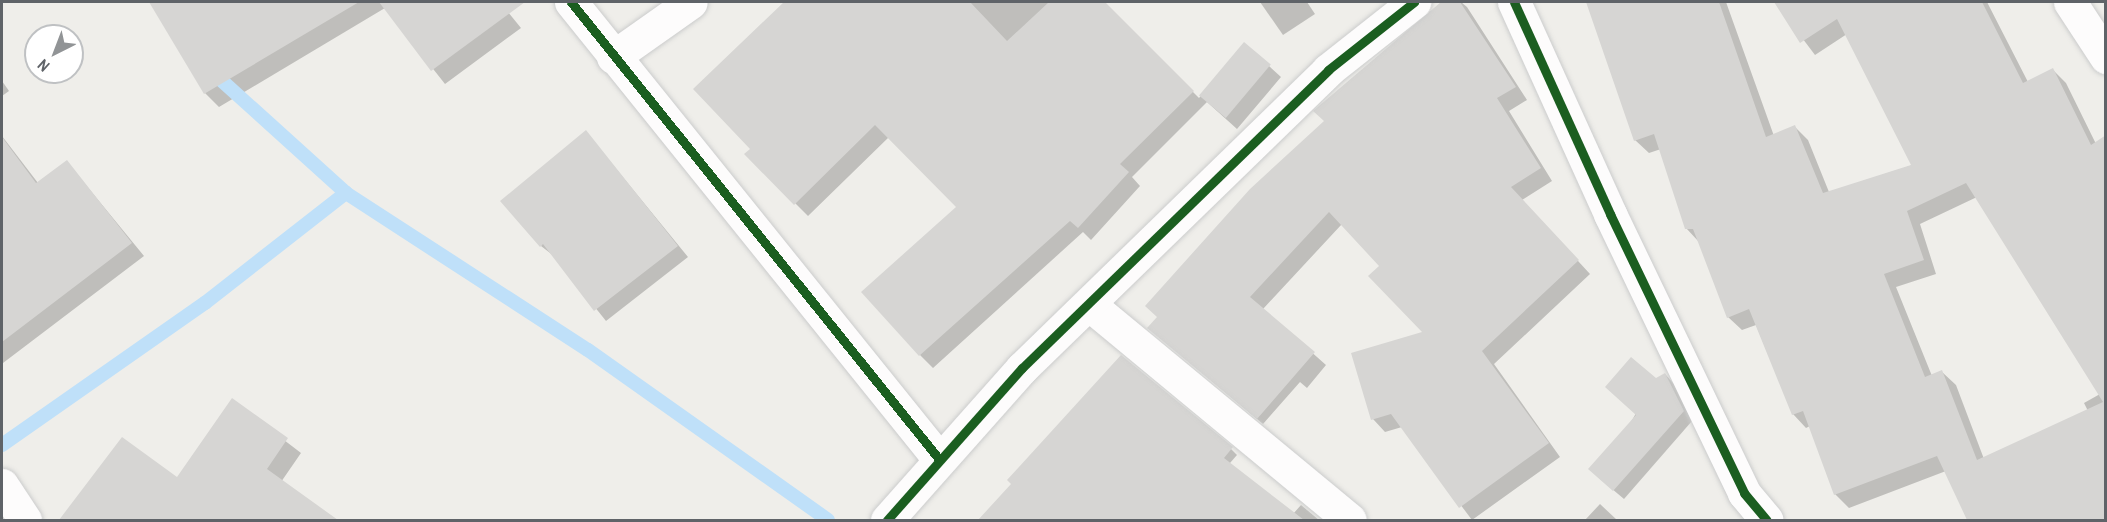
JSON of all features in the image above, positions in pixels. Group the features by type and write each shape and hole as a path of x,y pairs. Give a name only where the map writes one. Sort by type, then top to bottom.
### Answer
{"street":[{"path":"571,2 939,459"},
{"path":"613,57 691,2"},
{"path":"887,520 1022,368 1090,305 1328,70 1414,2"},
{"path":"1514,2 1610,214 1744,493 1767,520"},
{"path":"2070,2 2106,57"},
{"path":"1090,305 1350,520"},
{"path":"2,485 25,520"}],"building":[{"path":"149,2 359,2 204,94"},
{"path":"379,2 525,2 431,71"},
{"path":"784,2 970,2 1007,41 1049,2 1105,2 1194,91 1120,164 1129,172 1078,228 1070,221 919,356 861,292 956,207 875,125 794,205 744,154 750,149 693,89"},
{"path":"1441,2 1460,2 1516,87 1497,98 1541,168 1511,187 1579,260 1482,351 1549,443 1459,508 1391,414 1371,420 1351,353 1422,332 1368,276 1379,266 1329,212 1250,297 1315,352 1257,419 1147,328 1157,317 1145,306 1250,189 1324,121 1313,111"},
{"path":"1586,2 1719,2 1766,137 1795,125 1823,193 1911,165 1837,19 1800,43 1774,2 1982,2 2023,83 2053,68 2091,145 2106,135 2106,520 1967,520 1937,456 1834,495 1803,411 1792,415 1749,309 1727,318 1693,229 1685,229 1654,134 1634,141","holes":["1966,183 2103,402 1977,460 1942,370 1925,377 1884,274 1924,260 1907,211"]},
{"path":"1244,42 1271,64 1226,118 1199,96"},
{"path":"586,130 678,246 594,311 543,244 540,247 500,201"},
{"path":"2,137 36,183 67,160 132,243 2,342"},
{"path":"1121,355 1233,447 1224,458 1304,520 978,520 1011,484 1007,480"},
{"path":"1631,357 1656,378 1665,373 1684,411 1613,491 1588,469 1636,415 1605,387"},
{"path":"232,398 288,438 267,469 338,520 59,520 122,437 177,477"}],"waterway":[{"path":"210,70 346,193 588,350 828,520"},
{"path":"2,445 205,303 346,193"}],"cycle path":[{"path":"571,2 939,459"},
{"path":"887,520 1022,368 1328,70 1414,2"},
{"path":"1514,2 1610,214 1744,493 1767,520"}]}
